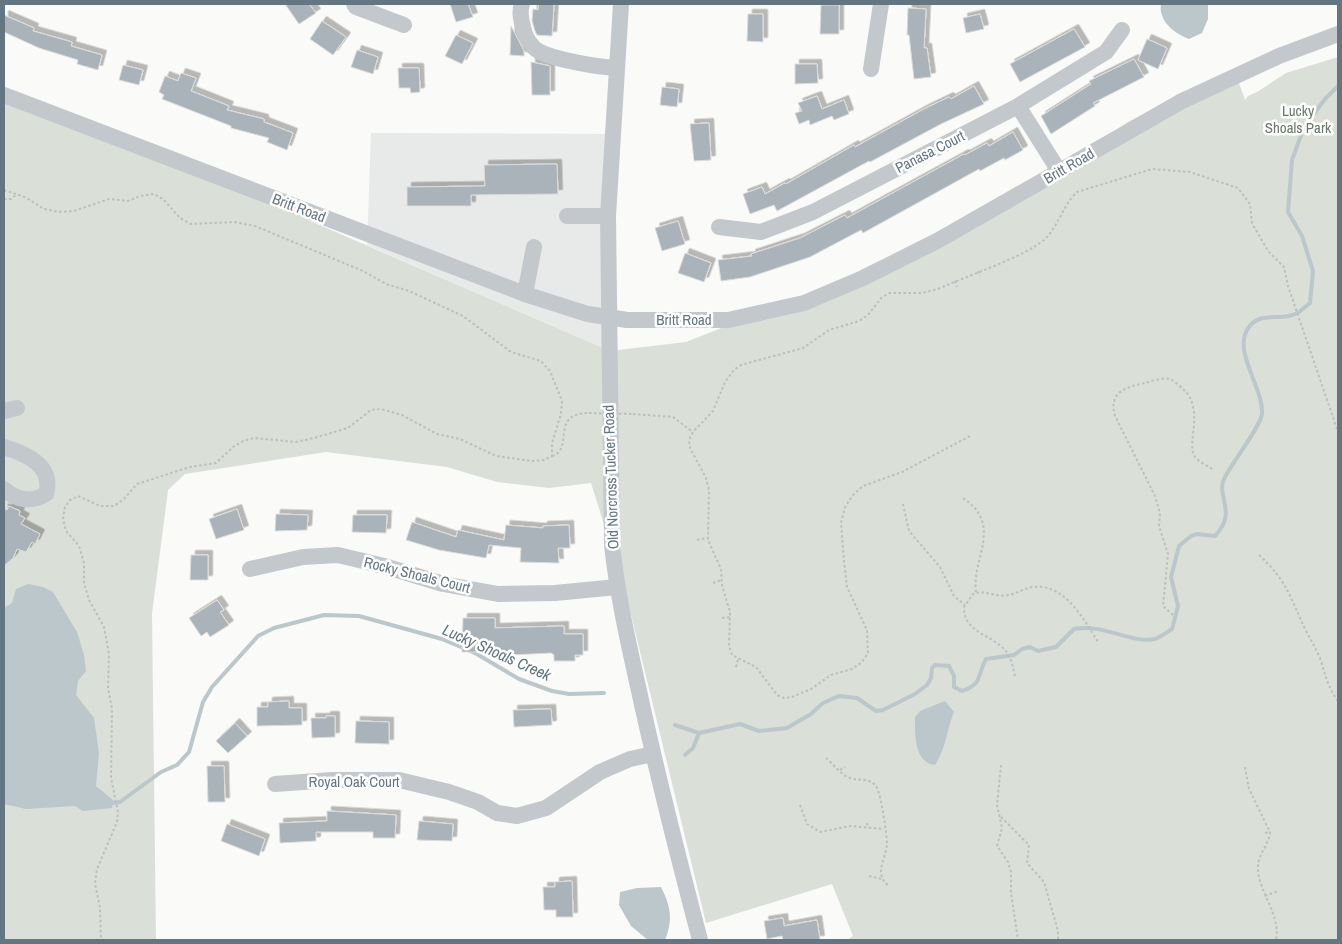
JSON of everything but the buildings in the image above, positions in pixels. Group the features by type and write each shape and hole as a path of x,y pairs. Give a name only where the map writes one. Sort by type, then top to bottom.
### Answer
{"street":[{"path":"354,4 356,7 404,25"},
{"path":"522,4 520,18 524,32 530,43 540,52 571,60 617,68"},
{"name":"Old Norcross Tucker Road","path":"620,4 608,216 612,545 617,587 653,754 700,940"},
{"path":"871,69 882,4"},
{"name":"Panasa Court","path":"719,227 761,232 813,212 1018,106 1106,52 1122,30"},
{"name":"Britt Road","path":"4,95 525,294 609,318 728,320 804,303 864,278 937,241 1182,101 1279,56 1338,34"},
{"path":"1018,106 1059,171"},
{"path":"567,216 608,216"},
{"path":"525,294 534,247"},
{"path":"4,447 41,464 48,476 48,486 46,494 38,499 26,500 13,497 4,488"},
{"name":"Rocky Shoals Court","path":"250,569 303,557 338,555 384,566 443,584 498,594 555,593 617,587"},
{"name":"Royal Oak Court","path":"275,784 332,780 399,780 449,792 478,802 496,813 517,816 546,808 600,772 630,759 653,754"}],"path":[{"path":"970,436 902,472 863,486 852,495 845,508 841,523 847,587 862,617 869,643 868,653 862,662 852,669 831,675 811,689 792,697 784,698 777,695 756,667 738,659 732,654 729,646 731,617 718,559 707,538 708,490 706,478 690,448 689,440 693,432 713,411 725,382 734,370 741,365 760,358 803,348 829,330 859,321 868,315 882,297 890,293 922,293 1028,251 1044,240 1055,228 1069,200 1077,192 1144,169 1180,170 1238,188 1250,204 1252,223 1268,251 1284,267 1292,297 1338,432"},
{"path":"4,190 17,194 44,209 59,212 74,211 109,199 128,201 140,196 154,194 163,199 180,218 191,224 234,222 255,226 364,271 386,284 409,291 463,316 511,352 541,361 550,371 562,401 561,414 552,443 552,456"},
{"path":"4,199 10,199 17,194"},
{"path":"1007,259 1009,263"},
{"path":"978,271 980,276"},
{"path":"955,281 958,286"},
{"path":"1173,615 1163,606 1168,554 1159,526 1160,513 1155,496 1115,416 1113,410 1116,396 1125,388 1158,379 1172,380 1187,394 1194,412 1193,453 1196,459 1214,470"},
{"path":"101,940 100,908 95,883 97,869 117,822 118,812 110,766 112,724 108,688 109,654 104,628 89,600 84,583 84,563 79,546 66,531 63,518 65,507 70,500 78,496 100,506 114,506 124,499 136,484 190,467 216,463 243,442 254,438 296,442 314,438 348,428 371,410 381,409 402,415 437,434 460,439 496,456 532,461 544,460 552,456 561,447 568,419 573,414 633,414 673,417 693,432"},
{"path":"963,498 977,510 984,531 982,556 975,579 976,592"},
{"path":"903,504 909,531 918,544 940,567 954,596 965,604"},
{"path":"697,540 707,538"},
{"path":"1259,555 1278,572 1287,587 1302,622 1310,635 1330,688 1338,701"},
{"path":"712,583 722,580"},
{"path":"1015,676 1006,651 970,625 964,613 965,604 969,597 976,592 1006,596 1033,587 1044,587 1060,594 1073,605 1098,642"},
{"path":"722,618 731,617"},
{"path":"736,667 738,659"},
{"path":"826,758 851,778 873,782 881,798 887,846 880,868 882,878 889,886"},
{"path":"1001,765 997,805 1002,828 997,846 1008,862 1011,872 1011,893 1018,940"},
{"path":"840,770 844,767"},
{"path":"1245,767 1246,781 1270,832 1258,865 1260,881 1275,921 1276,940"},
{"path":"800,805 807,824 814,830 826,832 850,826 884,829"},
{"path":"1001,817 1029,845 1027,863 1044,882 1058,931 1058,940"},
{"path":"866,823 868,828"},
{"path":"1264,833 1270,832"},
{"path":"870,876 882,878"},
{"path":"1265,896 1278,891"}],"shaded area":[{"path":"1161,4 1208,4 1208,19 1202,33 1189,39 1178,34 1162,16"},
{"path":"371,133 609,134 610,351 367,245"},
{"path":"28,584 43,587 53,592 77,632 84,655 86,671 78,681 76,695 94,718 99,753 96,786 113,800 112,808 83,811 75,806 26,809 4,804 4,608 12,603 16,589"},
{"path":"945,701 954,712 942,752 935,765 928,763 919,753 915,717 920,711"},
{"path":"661,887 669,907 668,933 665,940 648,940 631,926 619,905 620,892 637,888"}],"green space":[{"name":"Lucky Shoals Park","path":"1338,57 1338,940 847,940 853,936 832,884 706,923 626,594 591,483 549,488 497,482 447,467 326,452 185,474 168,490 152,614 156,940 4,940 4,88 610,351 686,342 976,228 1128,122 1234,69 1245,100 1248,96 1286,73"}],"waterway":[{"name":"Lucky Shoals Creek","path":"675,725 699,733 740,724 759,731 787,728 811,714 823,703 839,696 857,698 876,711 883,710 915,694 927,685 931,678 932,668 935,665 949,666 954,676 954,687 962,691 976,682 986,659 1014,655 1022,649 1030,647 1038,651 1056,647 1074,629 1096,629 1146,640 1155,639 1172,629 1178,606 1171,577 1179,546 1191,536 1197,534 1215,536 1222,527 1226,512 1222,492 1224,479 1257,427 1262,414 1258,393 1246,358 1244,336 1249,327 1257,320 1267,317 1291,315 1310,303 1313,271 1302,236 1288,212 1292,160 1304,127 1325,99 1338,86"},
{"name":"Lucky Shoals Creek","path":"113,803 120,802 161,772 177,765 189,752 203,702 212,687 258,636 274,628 324,615 359,616 442,639 475,653 519,679 552,691 569,694 604,693"},
{"path":"685,755 693,748 699,733"}]}
